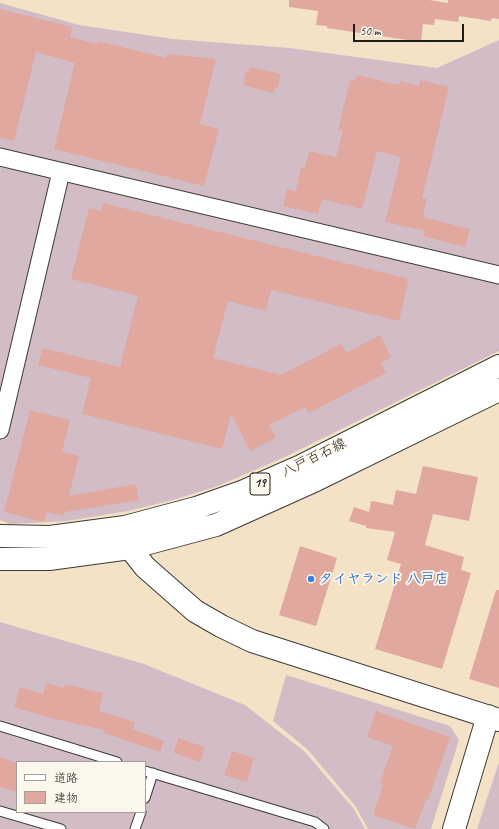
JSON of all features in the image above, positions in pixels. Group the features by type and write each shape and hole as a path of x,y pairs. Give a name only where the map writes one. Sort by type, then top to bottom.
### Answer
{"main road":[{"name":"八戸百石線","path":"0,536 50,536 125,526 196,508 244,491 301,466 499,366"},
{"name":"八戸百石線","path":"0,559 49,559 130,548 216,524 262,506 499,390"},
{"path":"125,526 130,548 145,567 195,611 220,626 252,641 493,718 454,829"}],"street":[{"path":"0,157 499,275"},
{"path":"0,430 61,172"}],"lane":[{"path":"0,726 114,761"},
{"path":"146,792 149,772 315,822 324,829"},
{"path":"0,812 61,829"},
{"path":"135,829 140,813"}],"shaded area":[{"path":"0,3 79,25 173,39 290,48 437,68 499,40 499,351 287,456 218,486 173,500 128,511 67,521 10,524 0,520"},
{"path":"0,622 144,664 245,705 305,752 354,809 365,829 0,829"},
{"path":"286,675 450,726 459,740 431,829 368,829 356,807 308,750 273,721"},
{"path":"499,762 499,829 477,829"}],"building":[{"path":"289,0 429,0 448,3 448,0 499,0 499,19 492,18 491,21 459,16 458,22 435,19 434,25 423,24 421,42 327,28 327,26 316,25 318,11 289,7"},
{"path":"0,9 72,27 70,37 97,44 98,41 166,58 167,54 216,59 200,124 219,129 204,186 54,149 75,63 36,52 14,141 0,138"},
{"path":"250,67 281,74 278,88 275,87 273,93 243,85 246,71 249,72"},
{"path":"357,75 399,85 400,81 419,86 420,80 449,87 422,198 427,199 423,217 470,229 465,247 423,236 425,231 385,222 401,157 377,151 362,209 322,199 318,214 283,206 287,189 296,191 301,167 305,168 309,151 336,157 343,131 338,130 350,80 356,81"},
{"path":"103,203 409,279 399,321 271,290 266,311 228,301 213,358 281,375 341,344 346,353 380,335 391,357 381,363 386,373 309,413 305,407 269,425 276,438 250,451 231,414 222,449 82,414 91,378 38,365 43,348 120,367 138,296 71,279 89,208 101,211"},
{"path":"30,410 70,420 62,452 79,456 69,496 136,484 139,500 65,512 64,516 47,512 44,522 4,512"},
{"path":"423,466 478,477 469,521 433,514 425,545 464,557 461,570 471,573 442,669 375,649 401,564 387,560 395,532 366,528 366,526 349,521 354,507 369,512 371,501 393,505 396,490 416,494"},
{"path":"300,546 337,558 316,626 279,615"},
{"path":"496,590 499,590 499,688 469,679"},
{"path":"46,683 64,688 65,684 103,693 99,711 135,722 133,729 164,741 160,752 104,733 105,730 46,717 14,707 20,687 43,694"},
{"path":"376,711 450,737 428,800 426,799 415,829 373,815 383,785 380,783 393,746 367,737"},
{"path":"178,738 205,747 200,762 174,753"},
{"path":"232,751 254,758 247,782 224,775"},
{"path":"0,757 16,763 16,792 0,787"}],"place":[{"name":"タイヤランド 八戸店","path":"311,579"}]}
